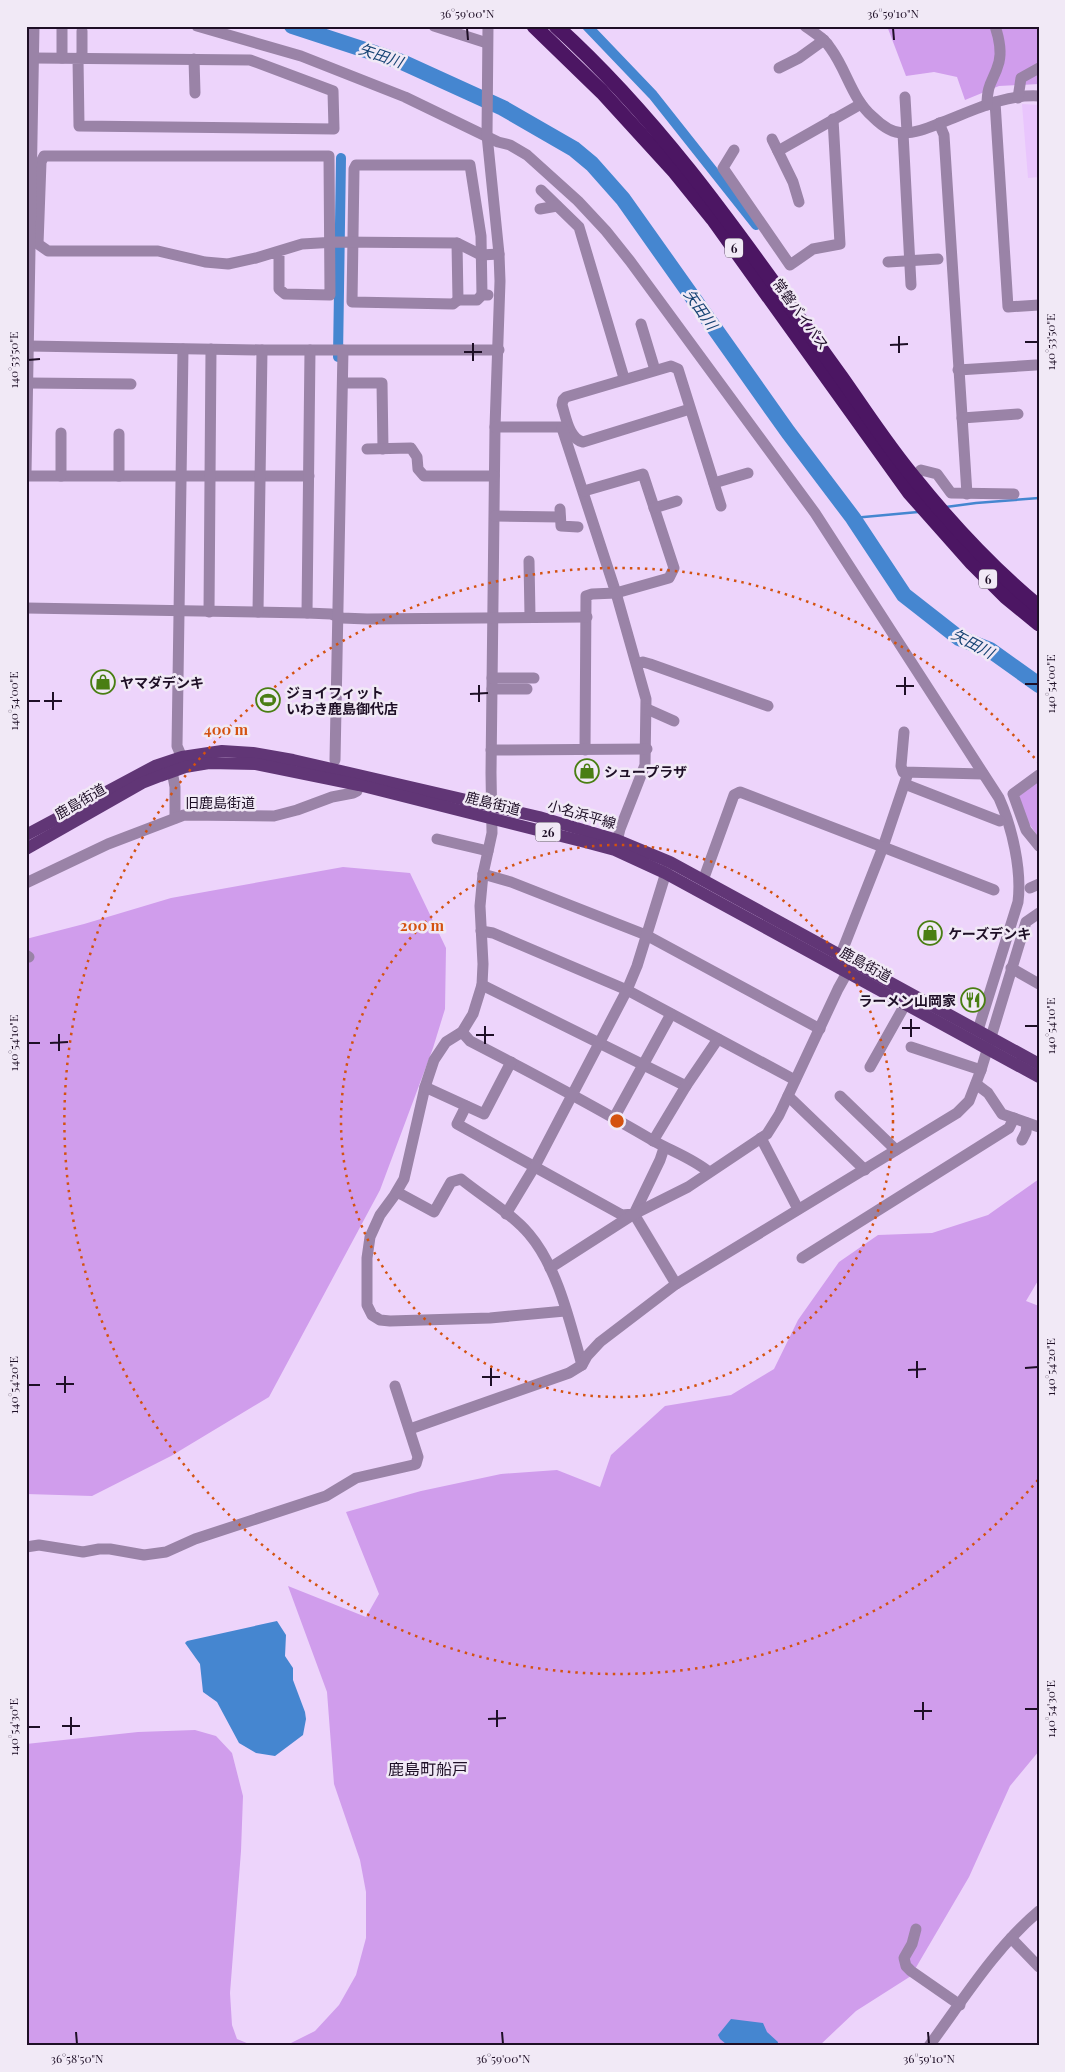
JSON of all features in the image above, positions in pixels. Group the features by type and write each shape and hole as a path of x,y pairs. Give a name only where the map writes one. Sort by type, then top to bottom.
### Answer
{"highway":[{"name":"常磐バイパス","path":"534,26 602,92 676,172 911,485 1006,598 1039,624"},
{"name":"常磐バイパス","path":"556,26 611,78 684,163 721,210 911,485 924,491 948,528 1039,607"}],"main road":[{"name":"小名浜平線","path":"26,835 147,771 222,751 292,760 493,812 539,817 616,845 667,867 839,960 978,1030 990,1044 1039,1064"},
{"name":"鹿島街道","path":"26,848 142,783 172,771 184,762 256,764 493,812"},
{"name":"鹿島街道","path":"839,960 848,972 990,1044 1039,1077"}],"street":[{"path":"34,26 26,474 61,476 309,476"},
{"path":"62,26 62,58"},
{"path":"197,26 301,56 486,131 498,142 510,145 527,155 578,202 619,246 815,513 999,798 1010,826 1019,891 1018,902 978,1030"},
{"path":"434,26 487,43"},
{"path":"488,26 486,131 499,254 499,350 494,476 491,750 493,812 492,833 483,874 480,906 483,964 482,985 473,1014 462,1032 446,1042 434,1060 425,1087 404,1179 380,1216 370,1237 367,1258 367,1305 372,1314 380,1320 390,1321 490,1318 566,1311"},
{"path":"806,26 824,40 837,58 846,79 861,104 884,127 905,132 923,129 991,103 1039,96"},
{"path":"995,26 1000,54 999,63 987,91 991,103 1008,307 1039,305"},
{"path":"34,58 80,58 194,59 250,60 334,91 334,129 80,126 80,58 82,31"},
{"path":"779,68 799,58 824,40"},
{"path":"194,59 194,93"},
{"path":"1018,98 1021,78 1039,68"},
{"path":"905,98 911,285"},
{"path":"778,152 861,104"},
{"path":"734,150 723,168 790,265 813,249 840,244 833,119"},
{"path":"939,123 944,135 967,494"},
{"path":"772,139 799,202"},
{"path":"499,254 481,255 457,243 341,242 302,244 279,252 228,264 205,262 158,251 48,251 38,244 40,162 44,156 329,156 341,242 352,302 453,304 458,300 477,300 482,295 499,295"},
{"path":"279,252 279,289 285,294 330,294 356,165 470,165 481,236 482,295"},
{"path":"541,190 579,227 624,378"},
{"path":"540,209 557,206"},
{"path":"457,243 458,300"},
{"path":"888,262 938,259"},
{"path":"641,324 655,370"},
{"path":"29,346 262,350 499,350"},
{"path":"183,349 177,746 184,762"},
{"path":"209,612 211,349"},
{"path":"258,612 262,350"},
{"path":"307,613 310,350"},
{"path":"335,760 343,383 338,350"},
{"path":"958,370 1036,365"},
{"path":"616,845 645,765 647,749 646,700 566,427 562,404 564,398 655,370 671,366 678,369 721,506"},
{"path":"28,383 131,384"},
{"path":"343,383 382,383 383,449"},
{"path":"566,427 575,438 583,442 690,409"},
{"path":"962,418 1018,414"},
{"path":"495,427 566,427"},
{"path":"61,476 62,433"},
{"path":"119,476 120,434"},
{"path":"367,448 411,448 417,457 418,469 424,476 494,476"},
{"path":"911,485 921,470 937,474 951,493 1014,494"},
{"path":"714,483 748,473"},
{"path":"584,491 643,474 674,568 669,578 616,593 586,596 585,750"},
{"path":"654,508 677,501"},
{"path":"494,516 560,513 560,526 578,527"},
{"path":"529,561 530,616"},
{"path":"26,608 307,613 367,619 530,616 587,617"},
{"path":"637,664 643,662 650,664 768,706"},
{"path":"492,683 534,678"},
{"path":"492,683 527,689"},
{"path":"646,709 674,721"},
{"path":"904,732 902,770 906,779 1000,820"},
{"path":"491,750 647,749"},
{"path":"172,771 175,818"},
{"path":"906,779 983,774"},
{"path":"1038,777 1013,794 1026,830 1039,846"},
{"path":"839,960 906,779"},
{"name":"旧鹿島街道","path":"26,883 108,844 175,818 187,815 274,816 332,797 353,793 359,786"},
{"path":"705,875 734,794 740,792 994,890"},
{"path":"436,839 488,851"},
{"path":"506,1214 535,1166 627,990 637,966 667,867"},
{"path":"483,874 511,882 646,935 820,1029"},
{"path":"410,1429 569,1373 582,1365 587,1356 600,1342 676,1284 798,1208 865,1170 957,1113 969,1101 976,1084 990,1044 1026,922 1039,913"},
{"path":"481,931 493,933 627,990 796,1080"},
{"path":"1011,968 1039,984"},
{"path":"550,1268 634,1214 688,1187 767,1134 779,1115 838,989 848,972"},
{"path":"482,985 686,1086"},
{"path":"870,1067 906,1003"},
{"path":"614,1118 672,1014"},
{"path":"462,1032 470,1041 573,1094 664,1148 699,1164 709,1172"},
{"path":"653,1141 686,1086 718,1039"},
{"path":"911,1047 981,1070"},
{"path":"425,1087 484,1114 511,1062"},
{"path":"976,1084 988,1093 1002,1114 1039,1127"},
{"path":"788,1096 865,1170"},
{"path":"840,1096 896,1150"},
{"path":"466,1106 457,1124 622,1215 634,1214"},
{"path":"802,1258 1009,1128 1014,1118"},
{"path":"1022,1140 1026,1132 1027,1123"},
{"path":"761,1138 798,1208"},
{"path":"634,1214 664,1148"},
{"path":"397,1192 434,1212 451,1182 461,1180 529,1234 550,1268 566,1311 582,1365"},
{"path":"634,1214 676,1284"},
{"path":"26,1547 39,1545 84,1552 99,1548 144,1555 166,1552 204,1536 326,1496 356,1478 416,1464 418,1457 395,1386"},
{"path":"928,2046 1011,1938 1039,1911"},
{"path":"916,1929 912,1944 904,1958 906,1966 960,2004"},
{"path":"1011,1938 1039,1967"}],"shaded area":[{"path":"887,26 1039,26 1039,84 999,86 965,100 957,77 934,72 906,76"},
{"path":"1022,104 1039,105 1039,177 1028,178"},
{"path":"1039,780 1039,838 1028,822 1019,796"},
{"path":"343,867 410,873 446,948 445,1009 433,1048 380,1190 269,1397 171,1456 92,1496 26,1494 26,939 171,898"},
{"path":"1039,1179 1039,1279 1026,1301 1039,1306 1039,1751 1010,1786 969,1877 911,1976 856,2011 819,2046 285,2046 315,2031 339,2005 356,1975 366,1938 366,1892 360,1860 334,1784 327,1692 288,1586 366,1617 379,1594 346,1512 421,1491 501,1474 557,1470 600,1487 611,1455 665,1406 731,1395 774,1369 798,1320 839,1262 878,1235 932,1233 988,1215"},
{"path":"195,1730 216,1736 232,1753 243,1796 241,1851 230,1993 232,2025 237,2039 254,2046 26,2046 26,1744 138,1732"}],"water":[{"path":"277,1621 286,1635 285,1656 293,1668 293,1680 306,1719 303,1735 275,1756 256,1753 239,1743 217,1702 203,1692 200,1664 185,1643"},
{"path":"731,2019 763,2023 767,2032 778,2042 777,2046 726,2044 718,2035"}],"waterway":[{"name":"矢田川","path":"292,26 402,62 503,108 574,149 592,164 623,199 788,432 853,518 904,595 959,638 990,650 1039,685"},
{"path":"587,26 653,95 756,225"},
{"path":"338,357 341,158"},
{"path":"946,507 1039,498"},
{"path":"853,518 918,512"}],"place":[{"name":"ヤマダデンキ","path":"103,682"},
{"name":"ジョイフィット いわき鹿島御代店","path":"268,700"},
{"name":"シュープラザ","path":"587,771"},
{"name":"ケーズデンキ","path":"930,933"},
{"name":"ラーメン山岡家","path":"973,1000"}],"district":[{"name":"鹿島町船戸","path":"428,1768"}]}
